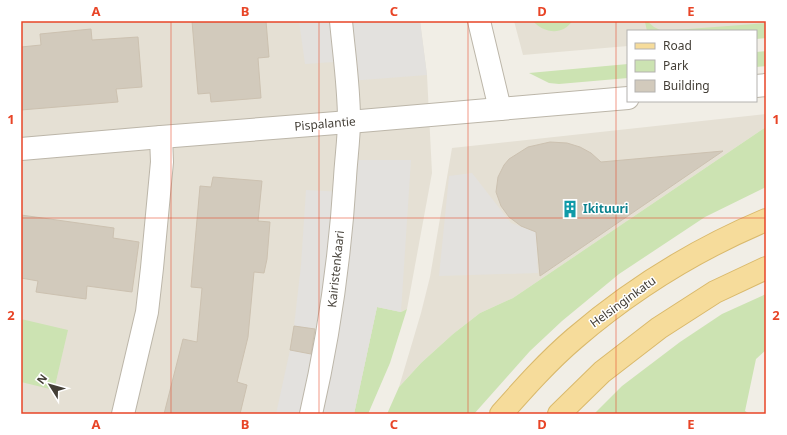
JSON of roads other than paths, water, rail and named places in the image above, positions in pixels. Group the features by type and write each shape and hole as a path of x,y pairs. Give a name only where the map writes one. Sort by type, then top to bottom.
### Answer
{"main road":[{"name":"Helsinginkatu","path":"501,414 532,379 575,338 638,289 683,260 737,232 766,220"},
{"path":"559,414 602,372 659,328 715,292 766,268"}],"street":[{"name":"Kairistenkaari","path":"311,414 331,318 338,265 349,122 341,21"},
{"path":"480,21 500,109"},
{"name":"Pispalantie","path":"21,149 627,98"},
{"path":"123,414 147,312 162,162 161,137"}],"place":[{"name":"Ikituuri","path":"570,209"}]}
